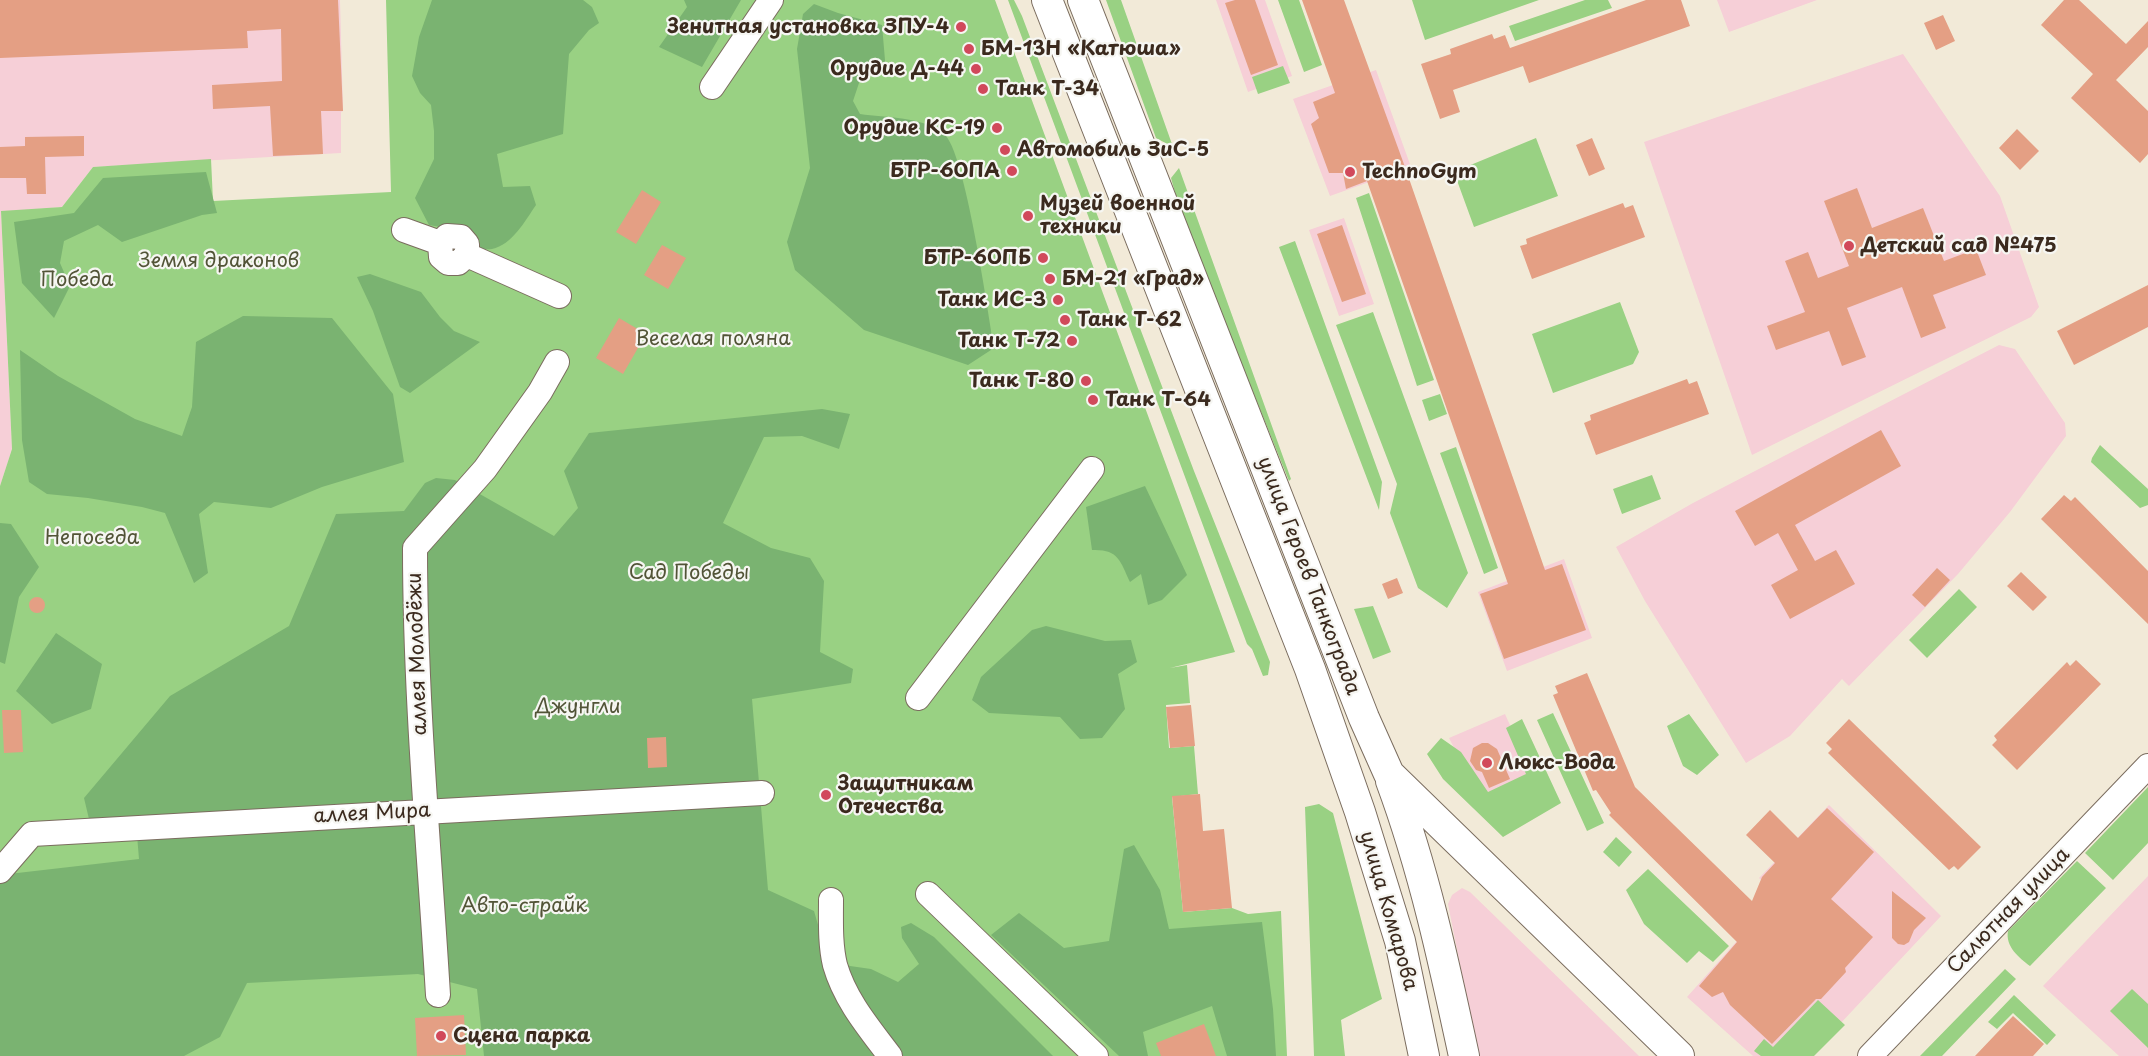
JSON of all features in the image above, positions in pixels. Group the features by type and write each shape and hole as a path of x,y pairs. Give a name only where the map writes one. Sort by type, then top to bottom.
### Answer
{"main road":[{"name":"улица Героев Танкограда","path":"1047,0 1310,669 1345,768"},
{"name":"улица Героев Танкограда","path":"1083,0 1348,677 1389,774 1679,1056"},
{"path":"1345,768 1389,774"},
{"name":"улица Комарова","path":"1345,768 1400,941 1424,1056"},
{"name":"улица Комарова","path":"1389,774 1406,820 1436,930 1464,1056"}],"street":[{"path":"712,87 771,0"},
{"path":"404,230 440,243 439,253 448,262 458,262 467,255 559,296"},
{"name":"аллея Молодёжи","path":"438,995 415,598 415,548 485,469 540,392 557,362"},
{"path":"918,698 1092,469"},
{"name":"Салютная улица","path":"1870,1056 2148,766"},
{"name":"аллея Мира","path":"0,871 32,834 762,792"},
{"path":"928,894 1096,1056"},
{"path":"831,900 831,940 835,965 848,998 890,1056"}],"shaded area":[{"path":"0,0 340,0 343,111 341,112 341,153 93,167 62,207 1,212 12,449 0,486"},
{"path":"1216,0 1265,0 1292,76 1248,92"},
{"path":"1717,0 1817,0 1729,32"},
{"name":"Детский сад №475","path":"1903,54 2000,196 2039,307 2031,317 1752,455 1644,142"},
{"path":"1376,70 1411,167 1330,196 1293,99"},
{"path":"1344,218 1374,304 1339,316 1309,230"},
{"path":"1999,345 2015,349 2065,423 2066,436 2010,512 1958,574 1849,686 1842,679 1790,736 1746,763 1645,601 1616,547 1693,503"},
{"path":"1564,559 1592,638 1507,671 1478,592"},
{"path":"1505,714 1535,781 1483,804 1449,738"},
{"path":"1829,805 1941,916 1810,1056 1753,1056 1687,997 1777,896 1759,878"},
{"path":"2148,876 2148,1056 2119,1056 2043,986"},
{"path":"1462,888 1470,892 1639,1056 1478,1056 1448,904 1452,895"}],"green space":[{"name":"Сад Победы","path":"386,0 995,0 1235,652 1170,668 1187,665 1190,703 1166,705 1169,748 1194,746 1198,794 1172,797 1183,912 1232,908 1248,914 1281,911 1287,1056 0,1056 0,486 12,449 1,211 62,207 93,167 211,159 213,201 391,192"},
{"path":"432,0 583,0 592,7 599,23 589,30 569,54 563,134 497,154 503,187 530,186 536,205 512,238 492,249 472,247 457,230 429,225 415,198 434,159 431,105 420,93 412,76 419,37"},
{"path":"684,0 741,0 702,67 659,47 687,7"},
{"path":"1008,0 1014,0 1022,16 1194,471 1270,662 1268,675 1263,676 1252,649 1247,644"},
{"path":"1106,0 1121,0 1173,147 1156,138"},
{"path":"1278,0 1299,0 1322,65 1304,72"},
{"path":"1412,0 1539,0 1425,40"},
{"path":"1585,0 1608,0 1612,8 1515,41 1509,26"},
{"path":"814,4 882,25 886,72 862,74 853,101 860,114 925,124 944,134 952,146 967,200 994,348 968,365 864,330 795,270 787,242 810,168 797,49 803,14"},
{"path":"1283,66 1290,83 1258,94 1252,77"},
{"path":"1536,138 1558,196 1474,227 1455,175 1456,171"},
{"path":"1179,168 1291,479 1289,481 1176,196 1171,178"},
{"path":"206,172 217,213 202,215 122,242 98,225 64,241 60,263 70,286 54,318 22,283 14,222 74,213 103,178"},
{"path":"1369,193 1434,380 1417,386 1356,198"},
{"path":"1295,241 1382,482 1379,510 1279,247"},
{"path":"370,274 421,292 454,331 480,342 410,393 400,387 373,311 357,277"},
{"path":"1620,302 1639,352 1633,364 1553,393 1532,334"},
{"path":"1373,312 1468,573 1447,608 1418,588 1390,513 1397,484 1336,325"},
{"path":"243,316 332,318 393,394 404,462 322,487 271,508 214,502 199,514 208,573 194,583 165,513 88,498 47,494 29,482 22,440 20,350 58,376 135,419 182,436 192,407 196,342"},
{"path":"1440,394 1447,414 1429,421 1422,400"},
{"path":"822,409 850,414 839,449 802,436 764,437 723,523 771,548 810,558 824,581 820,652 853,669 851,683 752,699 768,890 814,911 827,956 850,966 871,969 898,982 919,964 902,938 901,927 911,923 934,937 1053,1056 484,1056 477,989 418,974 247,983 220,1037 184,1056 0,1056 0,875 139,859 137,835 89,819 84,798 170,696 289,626 336,514 404,511 425,483 436,478 455,480 554,536 578,508 564,471 589,433"},
{"path":"2100,445 2148,489 2148,505 2140,508 2091,462"},
{"path":"1456,447 1498,568 1484,574 1440,453"},
{"path":"1652,475 1661,499 1622,514 1613,489"},
{"path":"1145,486 1187,575 1162,600 1148,605 1141,574 1130,582 1117,557 1108,551 1092,550 1086,507"},
{"path":"0,523 11,524 39,567 19,597 5,664 0,662"},
{"path":"1959,589 1977,607 1927,658 1909,640"},
{"path":"1373,606 1391,652 1373,659 1354,609"},
{"path":"1046,626 1105,641 1131,640 1137,662 1118,674 1125,709 1102,738 1080,739 1060,717 989,713 972,700 981,677 1032,630"},
{"path":"56,633 102,664 91,709 52,724 16,691"},
{"path":"1553,713 1604,823 1587,831 1537,720"},
{"path":"1689,714 1719,755 1697,775 1683,766 1667,726"},
{"path":"1522,719 1561,803 1503,837 1443,779 1427,754 1441,738 1461,752 1488,792 1526,774 1506,728"},
{"path":"2148,787 2148,843 2113,880 2085,853"},
{"path":"1319,804 1333,813 1382,999 1341,1020 1345,1056 1314,1056 1305,807"},
{"path":"1616,837 1632,852 1619,867 1603,852"},
{"path":"1134,845 1160,890 1169,929 1262,922 1273,1009 1276,1056 1227,1056 1212,1006 1143,1032 1148,1056 1119,1056 991,935 1019,913 1064,948 1109,941 1124,849"},
{"path":"2077,861 2106,888 2030,966 2011,947 2008,931"},
{"path":"1648,869 1729,946 1713,962 1699,951 1687,963 1644,924 1626,890"},
{"path":"2005,969 2016,979 1942,1056 1920,1056"},
{"path":"2132,989 2148,1004 2148,1048 2110,1011"},
{"path":"2014,995 2056,1035 2047,1045 2013,1013 1997,1029 1988,1022"},
{"path":"1818,1000 1845,1025 1814,1056 1761,1056 1754,1051 1764,1039 1773,1047"}],"building":[{"path":"0,0 338,0 343,111 321,111 323,154 273,156 270,106 213,109 212,85 282,81 281,29 247,31 248,48 0,58"},
{"path":"1235,0 1255,0 1278,65 1251,75 1225,3"},
{"path":"1302,0 1344,0 1405,167 1545,570 1562,564 1586,630 1504,659 1480,594 1508,584 1367,181 1346,189 1343,173 1329,173 1311,124 1319,118 1313,102 1335,93"},
{"path":"1646,0 1681,0 1690,26 1529,83 1523,66 1453,90 1460,112 1440,119 1421,64 1451,54 1450,49 1492,34 1494,39 1505,35 1510,48"},
{"path":"2064,0 2079,0 2126,44 2148,21 2148,47 2116,80 2148,111 2148,154 2140,163 2071,98 2093,74 2041,25"},
{"path":"1943,15 1955,41 1936,50 1924,23"},
{"path":"2017,129 2039,151 2020,170 1999,148"},
{"path":"84,136 84,156 45,157 46,194 27,194 26,178 0,178 0,147 25,146 25,137"},
{"path":"1592,138 1605,169 1589,176 1576,145"},
{"path":"1857,188 1872,228 1923,208 1944,261 1976,249 1986,275 1933,295 1946,328 1921,338 1902,287 1847,308 1866,357 1842,366 1829,331 1776,350 1767,326 1805,312 1785,261 1808,252 1818,278 1849,266 1824,201"},
{"path":"642,190 661,202 636,244 616,232"},
{"path":"1623,203 1625,208 1633,205 1645,237 1532,279 1520,246 1527,244 1526,239"},
{"path":"1342,225 1366,294 1342,302 1317,234"},
{"path":"662,245 686,258 668,289 644,275"},
{"path":"2148,285 2148,327 2074,365 2057,331"},
{"path":"619,318 646,334 623,374 596,358"},
{"path":"1687,379 1689,384 1697,381 1709,414 1596,455 1584,423 1591,420 1590,415"},
{"path":"1881,430 1901,466 1795,525 1815,561 1836,550 1855,584 1790,619 1771,585 1798,570 1778,533 1755,546 1735,511"},
{"path":"2064,495 2071,501 2075,497 2148,571 2148,624 2041,519"},
{"path":"1937,568 1950,580 1925,607 1912,595"},
{"path":"2021,572 2047,597 2033,611 2007,586"},
{"path":"1397,578 1403,593 1388,599 1382,584"},
{"path":"34,597 40,597 45,605 43,611 34,613 29,608 29,602"},
{"path":"2076,660 2101,684 2017,770 1992,745 1997,740 1994,736 2067,662 2070,666"},
{"path":"1587,673 1635,787 1752,901 1762,877 1775,863 1746,835 1770,810 1798,838 1827,808 1874,852 1831,899 1873,937 1845,968 1846,972 1821,999 1816,999 1772,1044 1730,1005 1723,992 1712,997 1699,986 1737,942 1609,815 1611,813 1596,790 1593,791 1553,695 1558,693 1555,686"},
{"path":"1191,705 1195,746 1170,748 1166,707"},
{"path":"2,710 21,710 23,752 4,753"},
{"path":"1849,719 1981,847 1958,870 1954,866 1949,870 1828,753 1832,749 1826,743"},
{"path":"666,737 667,767 648,768 647,738"},
{"name":"Люкс-Вода","path":"1482,743 1488,743 1497,749 1510,779 1489,788 1482,772 1476,770 1470,761 1473,748"},
{"path":"1200,794 1203,831 1224,829 1232,908 1183,912 1172,796"},
{"path":"1892,891 1926,918 1914,930 1909,942 1904,945 1898,944 1892,938"},
{"name":"Сцена парка","path":"464,1015 466,1055 417,1056 415,1018"},
{"path":"2013,1016 2044,1044 2033,1056 1975,1056"},
{"path":"1204,1024 1216,1056 1161,1056 1156,1043"}],"place":[{"name":"Зенитная установка ЗПУ-4","path":"961,27"},
{"name":"БМ-13Н «Катюша»","path":"969,49"},
{"name":"Орудие Д-44","path":"976,69"},
{"name":"Танк Т-34","path":"983,89"},
{"name":"Орудие КС-19","path":"997,128"},
{"name":"Автомобиль ЗиС-5","path":"1005,150"},
{"name":"БТР-60ПА","path":"1012,171"},
{"name":"TechnoGym","path":"1350,172"},
{"name":"Музей военной техники","path":"1028,216"},
{"name":"Детский сад №475","path":"1849,246"},
{"name":"БТР-60ПБ","path":"1043,258"},
{"name":"БМ-21 «Град»","path":"1050,279"},
{"name":"Танк ИС-3","path":"1058,300"},
{"name":"Танк Т-62","path":"1065,320"},
{"name":"Танк Т-72","path":"1072,341"},
{"name":"Танк Т-80","path":"1086,381"},
{"name":"Танк Т-64","path":"1093,400"},
{"name":"Люкс-Вода","path":"1487,763"},
{"name":"Защитникам Отечества","path":"826,795"},
{"name":"Сцена парка","path":"441,1036"}],"park label":[{"name":"Земля драконов","path":"219,261"},
{"name":"Победа","path":"77,280"},
{"name":"Веселая поляна","path":"713,339"},
{"name":"Непоседа","path":"92,538"},
{"name":"Джунгли","path":"578,707"},
{"name":"Авто-страйк","path":"524,906"}]}
